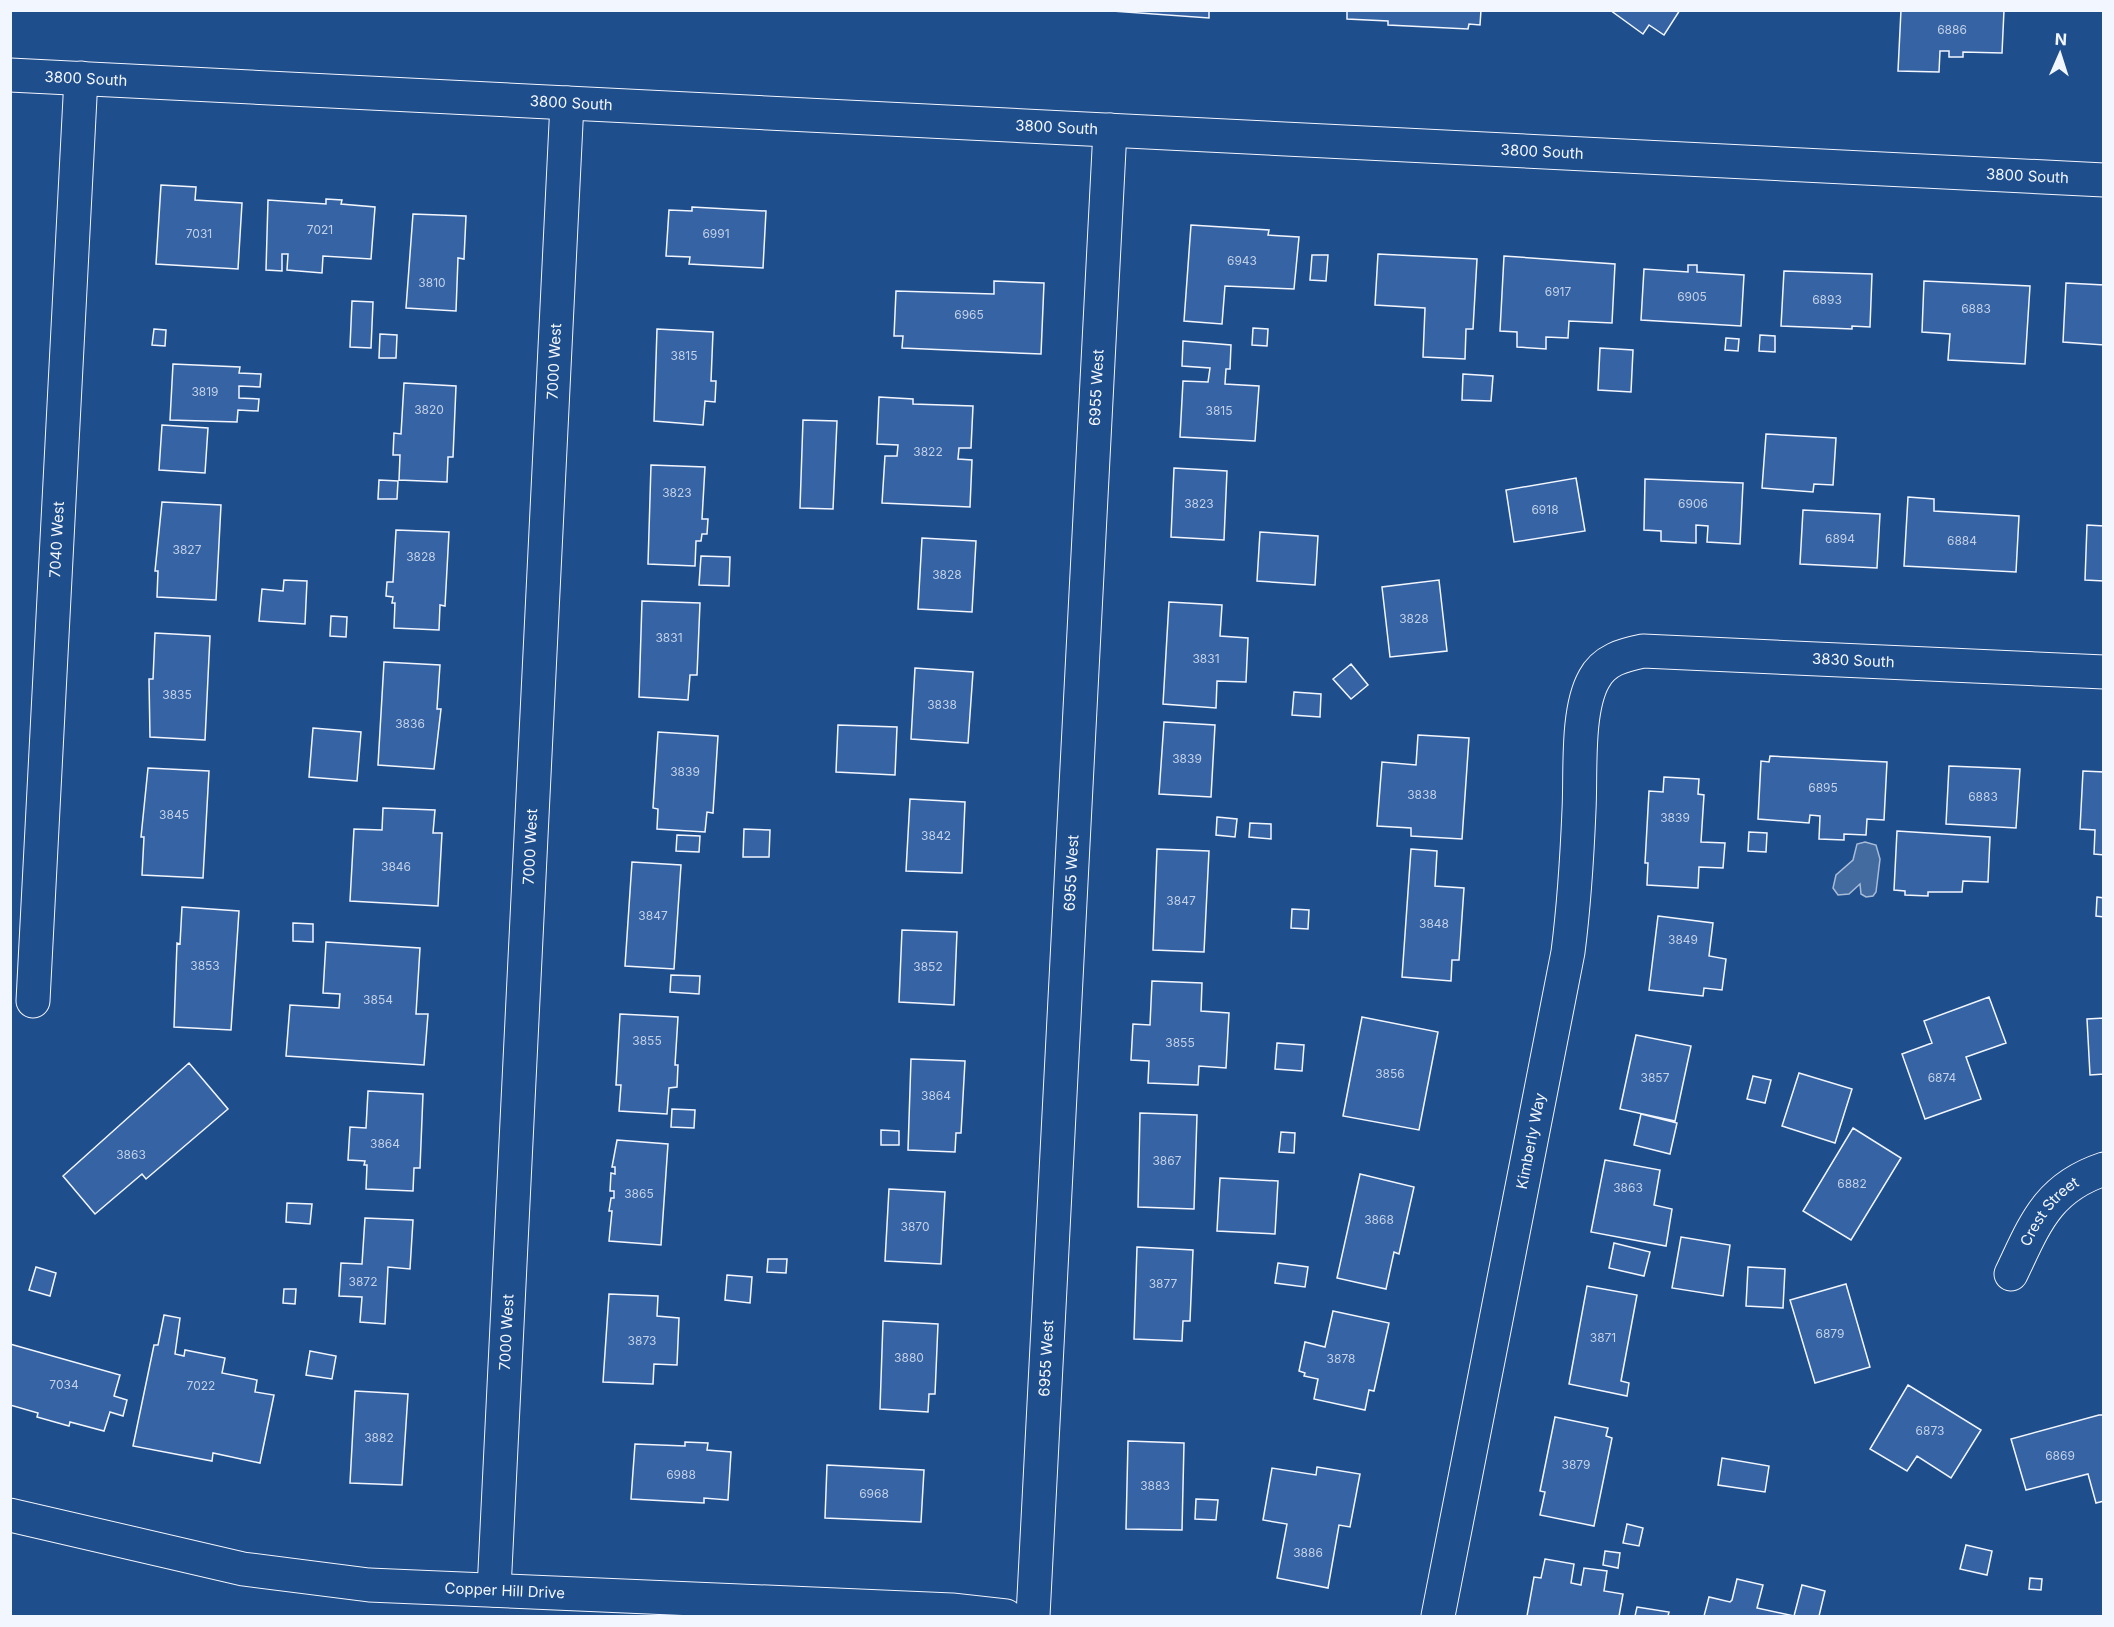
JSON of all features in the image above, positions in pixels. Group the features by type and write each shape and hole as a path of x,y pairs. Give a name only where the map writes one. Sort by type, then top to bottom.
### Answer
{"street":[{"name":"3800 South","path":"10,75 2103,180"},
{"name":"7040 West","path":"33,1001 81,78"},
{"name":"7000 West","path":"494,1590 567,103"},
{"name":"6955 West","path":"1033,1617 1110,130"},
{"name":"3830 South","path":"1605,664 1623,655 1665,651 2103,672"},
{"name":"Kimberly Way","path":"1438,1617 1568,952 1577,869 1583,720 1593,680 1605,664"},
{"name":"Crest Street","path":"2011,1274 2039,1217 2052,1200 2082,1176 2103,1169"},
{"name":"Copper Hill Drive","path":"10,1515 243,1569 369,1585 952,1610 1006,1617"}],"water":[{"path":"1865,842 1876,845 1880,859 1876,892 1873,896 1866,897 1861,894 1860,884 1849,894 1838,895 1833,888 1836,875 1853,860 1857,844"}],"building":[{"path":"1098,10 1209,10 1209,18"},
{"path":"1347,10 1481,10 1480,25 1469,24 1468,29 1388,25 1388,21 1347,19"},
{"path":"1610,10 1680,10 1664,35 1649,25 1643,34"},
{"path":"1901,10 2004,10 2002,53 1963,52 1963,57 1949,57 1949,51 1940,51 1939,72 1898,71"},
{"path":"161,185 196,187 195,200 242,203 238,269 156,264"},
{"path":"326,199 342,200 341,204 375,207 371,259 323,256 322,273 287,270 288,254 282,254 282,271 266,270 268,200 326,204"},
{"path":"692,207 766,211 763,268 689,264 690,257 666,256 669,210 692,211"},
{"path":"413,214 466,216 464,259 458,258 456,311 406,308"},
{"path":"1191,225 1269,230 1268,235 1299,237 1294,289 1225,286 1222,324 1184,321"},
{"path":"1378,254 1477,259 1473,329 1466,329 1465,359 1423,357 1425,308 1375,305"},
{"path":"1312,255 1328,255 1326,281 1310,280"},
{"path":"1504,256 1615,264 1612,323 1569,321 1568,338 1546,337 1546,349 1517,347 1517,332 1500,331"},
{"path":"1688,265 1697,265 1697,272 1744,275 1741,326 1641,320 1644,269 1688,272"},
{"path":"1784,271 1872,274 1870,327 1852,326 1852,329 1781,326"},
{"path":"994,281 1044,283 1041,354 902,348 903,336 894,336 896,291 994,294"},
{"path":"1924,281 2030,286 2025,364 1948,360 1950,334 1922,332"},
{"path":"2066,283 2104,285 2104,345 2063,342"},
{"path":"352,301 373,302 371,348 350,347"},
{"path":"1253,328 1268,329 1267,346 1252,345"},
{"path":"154,329 166,330 165,346 152,345"},
{"path":"657,329 713,332 711,381 716,381 715,402 705,401 703,425 654,421"},
{"path":"380,334 397,335 396,358 379,358"},
{"path":"1760,335 1775,336 1775,352 1759,351"},
{"path":"1726,338 1739,339 1738,351 1725,350"},
{"path":"1183,341 1231,345 1230,369 1226,369 1225,384 1259,386 1255,441 1180,437 1183,381 1208,382 1210,368 1182,366"},
{"path":"1600,348 1633,350 1631,392 1598,390"},
{"path":"173,364 240,367 239,373 261,374 260,387 239,386 239,398 259,399 258,411 238,410 237,422 170,420"},
{"path":"1463,374 1493,376 1491,401 1462,400"},
{"path":"404,383 456,386 453,457 448,457 447,482 399,480 400,455 393,455 394,433 401,434"},
{"path":"879,397 913,399 913,404 973,406 971,448 959,448 958,459 972,460 970,507 882,503 885,456 897,456 898,445 877,444"},
{"path":"803,420 837,421 833,509 800,508"},
{"path":"162,425 208,428 205,473 159,470"},
{"path":"1766,434 1836,438 1833,485 1814,484 1813,492 1762,488"},
{"path":"651,465 705,467 702,519 708,519 707,534 702,534 701,541 696,541 695,566 648,564"},
{"path":"1174,468 1227,471 1224,540 1171,537"},
{"path":"1576,478 1585,531 1514,542 1506,490"},
{"path":"1645,479 1743,483 1740,544 1707,542 1708,526 1696,525 1696,543 1661,541 1661,531 1644,530"},
{"path":"379,480 398,481 397,499 378,499"},
{"path":"1908,497 1934,499 1934,511 2019,516 2016,572 1904,566"},
{"path":"162,502 221,505 216,600 157,597 158,571 155,571"},
{"path":"1803,510 1880,514 1877,568 1800,564"},
{"path":"2087,525 2104,526 2104,581 2085,580"},
{"path":"396,530 449,532 445,606 440,605 439,630 394,628 395,603 392,603 393,597 386,596 387,582 393,582"},
{"path":"1260,532 1318,536 1315,585 1257,581"},
{"path":"922,538 976,541 972,612 918,609"},
{"path":"701,556 730,557 729,586 699,585"},
{"path":"284,580 307,581 305,624 259,621 262,589 283,591"},
{"path":"1439,580 1447,651 1390,657 1382,587"},
{"path":"642,601 700,603 697,675 690,675 688,700 639,697"},
{"path":"1169,602 1222,605 1220,636 1248,638 1246,682 1217,681 1216,708 1163,704"},
{"path":"331,616 347,617 346,637 330,636"},
{"path":"155,633 210,636 205,740 150,737 149,679 153,679"},
{"path":"384,662 440,665 437,709 441,709 434,769 378,765"},
{"path":"1351,664 1368,685 1351,699 1333,679"},
{"path":"915,668 973,672 968,743 911,739"},
{"path":"1294,692 1321,694 1320,717 1292,715"},
{"path":"1164,722 1215,725 1211,797 1159,794"},
{"path":"838,725 897,727 895,775 836,772"},
{"path":"313,728 361,732 357,781 309,777"},
{"path":"658,732 718,736 713,813 707,812 705,832 657,829 658,809 653,808"},
{"path":"1418,735 1469,738 1462,839 1411,836 1411,828 1377,826 1382,762 1416,765"},
{"path":"1770,756 1887,762 1884,820 1867,819 1866,835 1844,834 1844,840 1819,839 1820,816 1810,815 1809,823 1758,819 1761,761 1769,762"},
{"path":"1949,766 2020,769 2016,828 1946,824"},
{"path":"148,768 209,771 203,878 142,875 144,837 141,837"},
{"path":"2083,771 2104,772 2104,855 2094,854 2095,830 2080,829"},
{"path":"1664,777 1699,779 1698,794 1704,795 1701,842 1725,843 1723,868 1699,867 1698,888 1647,885 1648,863 1645,863 1649,791 1663,792"},
{"path":"910,799 965,802 962,873 906,871"},
{"path":"383,808 435,810 433,833 442,833 438,906 350,901 354,829 382,830"},
{"path":"1217,817 1237,819 1235,837 1216,835"},
{"path":"1250,823 1271,824 1271,839 1249,837"},
{"path":"744,829 770,830 769,857 743,857"},
{"path":"1897,831 1990,837 1988,882 1963,881 1962,892 1928,892 1928,896 1905,895 1905,891 1894,890"},
{"path":"1749,832 1767,833 1766,852 1748,851"},
{"path":"677,835 700,836 699,852 676,851"},
{"path":"1157,849 1209,851 1204,952 1153,950"},
{"path":"1411,849 1437,851 1435,886 1464,888 1459,960 1452,960 1451,981 1402,977"},
{"path":"632,862 681,865 674,969 625,966"},
{"path":"2097,897 2104,898 2104,917 2096,916"},
{"path":"182,907 239,911 231,1030 174,1027 177,943 180,944"},
{"path":"1292,909 1309,910 1308,929 1291,928"},
{"path":"1658,916 1713,923 1709,956 1726,959 1722,990 1704,988 1703,996 1649,990"},
{"path":"293,923 313,924 313,942 293,941"},
{"path":"902,930 957,932 954,1005 899,1002"},
{"path":"326,942 420,948 416,1014 428,1014 424,1065 286,1056 290,1005 339,1008 340,994 323,993"},
{"path":"671,975 700,976 699,994 670,992"},
{"path":"1152,981 1202,983 1201,1011 1229,1013 1226,1068 1199,1066 1198,1085 1148,1083 1149,1061 1131,1060 1133,1024 1150,1025"},
{"path":"1989,997 2006,1043 1966,1057 1981,1099 1925,1119 1902,1054 1932,1043 1924,1021"},
{"path":"620,1014 678,1017 675,1065 678,1065 677,1087 669,1088 667,1114 619,1111 621,1085 616,1085"},
{"path":"1362,1017 1438,1032 1419,1130 1343,1116"},
{"path":"2104,1018 2104,1074 2090,1075 2087,1019"},
{"path":"1636,1035 1691,1046 1675,1121 1620,1109"},
{"path":"1277,1043 1304,1045 1302,1071 1275,1069"},
{"path":"911,1059 965,1061 961,1133 956,1133 955,1152 908,1150"},
{"path":"189,1063 228,1109 146,1179 142,1174 95,1214 63,1176"},
{"path":"1799,1073 1852,1089 1835,1143 1782,1126"},
{"path":"1753,1076 1771,1080 1765,1103 1747,1099"},
{"path":"368,1091 423,1094 420,1168 414,1168 413,1191 366,1189 367,1165 364,1165 365,1161 348,1160 350,1127 366,1128"},
{"path":"672,1109 695,1110 694,1128 671,1127"},
{"path":"1140,1113 1197,1115 1194,1209 1138,1207"},
{"path":"1641,1114 1677,1123 1670,1154 1634,1145"},
{"path":"1853,1128 1901,1158 1851,1240 1803,1211"},
{"path":"881,1130 899,1131 899,1145 881,1145"},
{"path":"1281,1132 1295,1133 1294,1153 1279,1152"},
{"path":"617,1140 668,1144 661,1245 609,1241 612,1211 609,1211 611,1198 614,1198 614,1191 610,1191 611,1173 615,1174 615,1167 612,1167"},
{"path":"1605,1160 1660,1170 1654,1205 1672,1209 1666,1246 1591,1232"},
{"path":"1360,1174 1414,1187 1399,1254 1394,1252 1386,1289 1337,1278"},
{"path":"1220,1178 1278,1181 1275,1234 1217,1231"},
{"path":"889,1189 945,1192 941,1264 885,1261"},
{"path":"287,1203 312,1204 310,1224 286,1222"},
{"path":"365,1218 413,1220 410,1269 388,1267 385,1324 360,1322 362,1297 339,1296 341,1263 362,1264"},
{"path":"1681,1237 1730,1245 1723,1296 1672,1288"},
{"path":"1614,1243 1650,1252 1644,1276 1609,1268"},
{"path":"1137,1247 1193,1250 1190,1321 1183,1321 1182,1341 1134,1339"},
{"path":"768,1259 787,1259 786,1273 767,1272"},
{"path":"1278,1263 1308,1267 1305,1287 1275,1283"},
{"path":"36,1267 56,1273 50,1296 29,1290"},
{"path":"1748,1267 1785,1269 1783,1308 1746,1306"},
{"path":"727,1275 752,1277 750,1303 725,1300"},
{"path":"1846,1284 1870,1367 1815,1383 1790,1300"},
{"path":"1587,1286 1637,1295 1621,1381 1629,1383 1627,1396 1569,1384"},
{"path":"284,1289 296,1289 295,1304 283,1303"},
{"path":"609,1294 658,1296 657,1316 679,1318 677,1365 654,1364 653,1384 603,1382"},
{"path":"1333,1311 1389,1323 1374,1391 1369,1390 1365,1410 1314,1399 1318,1379 1304,1376 1305,1373 1299,1371 1305,1342 1325,1347"},
{"path":"164,1315 180,1318 175,1354 184,1356 185,1350 225,1358 222,1373 257,1380 255,1392 274,1395 260,1463 213,1453 212,1461 133,1446 154,1345 158,1345"},
{"path":"883,1321 938,1324 935,1394 929,1394 928,1412 880,1409"},
{"path":"10,1344 120,1375 114,1396 127,1400 123,1416 110,1412 104,1431 70,1422 69,1426 37,1417 38,1413 10,1405"},
{"path":"310,1351 336,1356 332,1379 306,1375"},
{"path":"1908,1385 1981,1430 1951,1478 1917,1456 1907,1471 1870,1449"},
{"path":"355,1391 408,1394 402,1485 350,1483"},
{"path":"2104,1415 2104,1501 2096,1503 2088,1474 2026,1490 2011,1439"},
{"path":"1555,1417 1608,1428 1606,1436 1612,1438 1594,1526 1540,1515 1545,1492 1540,1491"},
{"path":"1128,1441 1184,1443 1182,1530 1126,1529"},
{"path":"685,1442 708,1443 707,1450 731,1452 728,1500 704,1498 704,1503 631,1499 635,1444 685,1446"},
{"path":"1722,1458 1769,1466 1765,1492 1718,1485"},
{"path":"827,1465 924,1470 921,1522 825,1518"},
{"path":"1317,1467 1360,1474 1350,1527 1339,1525 1328,1588 1277,1578 1287,1524 1263,1520 1272,1468 1316,1475"},
{"path":"1196,1499 1218,1500 1216,1520 1195,1519"},
{"path":"1627,1524 1643,1528 1639,1546 1623,1543"},
{"path":"1966,1545 1992,1551 1987,1575 1960,1569"},
{"path":"1605,1551 1620,1553 1618,1568 1603,1565"},
{"path":"1545,1559 1574,1564 1571,1583 1581,1585 1584,1568 1607,1571 1604,1591 1623,1594 1619,1616 1527,1616 1534,1577 1541,1578"},
{"path":"2030,1578 2042,1579 2041,1590 2029,1589"},
{"path":"1737,1579 1763,1585 1757,1608 1794,1616 1704,1616 1709,1597 1730,1602 1732,1600"},
{"path":"1802,1585 1825,1591 1819,1616 1794,1616"},
{"path":"1637,1607 1669,1612 1668,1616 1635,1616"}]}
